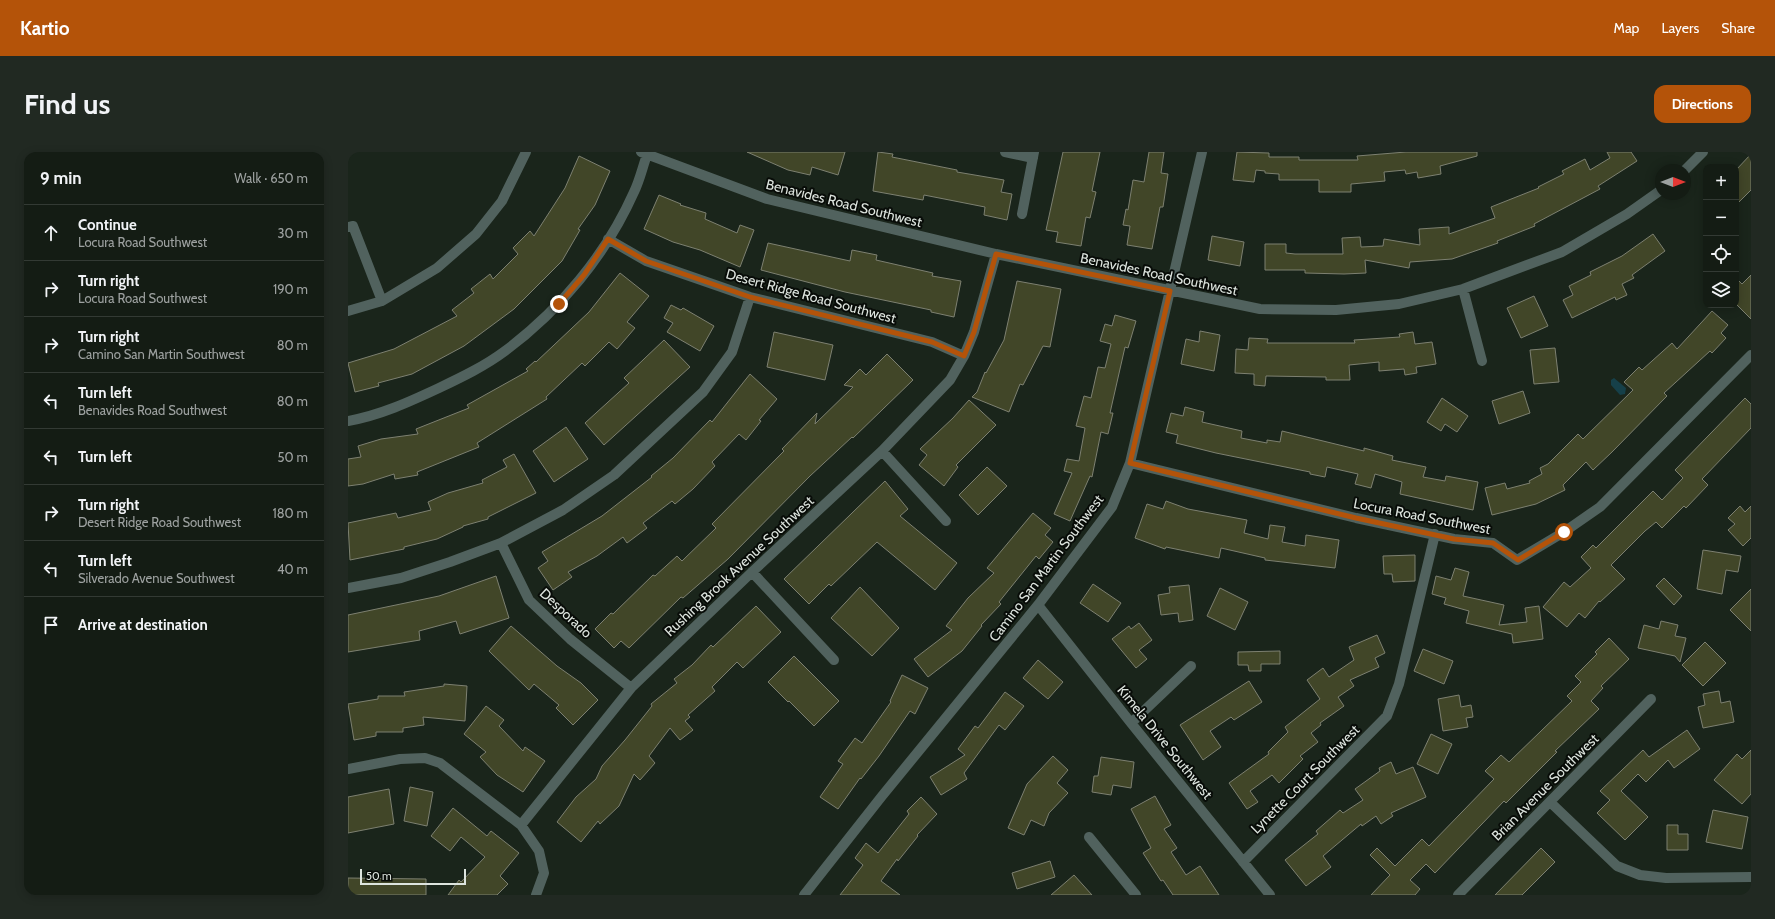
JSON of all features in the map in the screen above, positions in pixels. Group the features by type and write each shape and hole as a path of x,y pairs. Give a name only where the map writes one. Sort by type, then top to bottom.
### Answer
{"street":[{"path":"348,311 382,301 437,268 476,234 502,201 526,152"},
{"path":"1005,152 1033,155 1022,214"},
{"name":"Camino San Martin Southwest","path":"804,895 882,796 1038,605 1112,507 1130,463 1202,152"},
{"path":"1691,164 1703,152"},
{"path":"348,421 398,407 471,372 505,351 559,304 584,275 608,239 634,192 645,153"},
{"name":"Benavides Road Southwest","path":"645,153 767,199 996,254 1260,309 1336,310 1399,304 1463,289 1562,252 1627,214 1655,194"},
{"path":"348,227 353,226 382,301"},
{"name":"Desert Ridge Road Southwest","path":"608,239 646,261 750,297 932,342 964,356"},
{"name":"Rushing Brook Avenue Southwest","path":"521,825 631,688 752,572 882,451 950,380 964,356 974,332 996,254"},
{"path":"1463,289 1482,361"},
{"path":"348,588 401,578 501,543 563,510 614,475 703,392 732,352 750,297"},
{"name":"Locura Road Southwest","path":"1130,463 1356,518 1434,534 1493,543 1518,560 1564,532 1600,507 1751,355"},
{"path":"882,451 946,521"},
{"name":"Lynette Court Southwest","path":"1244,862 1387,716 1399,684 1434,534"},
{"name":"Desporado","path":"501,543 529,600 570,639 631,688"},
{"path":"752,572 834,660"},
{"name":"Kimela Drive Southwest","path":"1038,605 1131,724 1270,895"},
{"path":"1131,724 1191,666"},
{"name":"Brian Avenue Southwest","path":"1458,895 1651,699"},
{"path":"348,769 400,759 425,758 440,763 521,825 539,851 544,873 536,895"},
{"path":"1550,802 1617,866 1640,875 1666,878 1751,877"},
{"path":"1089,837 1136,895"}],"water":[{"path":"1614,378 1626,388 1625,394 1620,395 1611,385 1611,380"}],"building":[{"path":"747,152 845,152 838,175 812,167 810,175 788,170"},
{"path":"878,152 893,154 892,157 957,170 957,172 1004,180 1001,192 1012,194 1007,220 984,215 985,207 924,195 923,200 873,191"},
{"path":"1063,152 1100,152 1092,191 1096,192 1090,218 1086,217 1081,246 1056,242 1058,232 1046,230"},
{"path":"1149,152 1164,152 1161,173 1168,174 1163,207 1160,207 1152,249 1127,245 1130,226 1123,225 1126,209 1128,210 1133,180 1144,182"},
{"path":"1237,152 1269,153 1269,157 1299,157 1299,160 1358,160 1357,156 1406,152 1477,152 1477,156 1440,166 1441,174 1418,178 1417,172 1406,174 1405,170 1384,172 1385,181 1351,184 1351,192 1319,192 1319,180 1279,180 1279,174 1265,173 1265,171 1256,170 1254,182 1233,180"},
{"path":"1607,152 1631,152 1637,161 1598,186 1600,189 1534,224 1535,226 1497,241 1498,243 1452,259 1410,262 1409,268 1365,260 1366,273 1305,273 1305,270 1265,270 1265,244 1286,244 1286,253 1295,254 1343,254 1342,238 1360,237 1361,247 1383,246 1384,239 1420,245 1419,229 1449,227 1449,234 1495,218 1491,207 1539,188 1538,187 1564,174 1562,171 1585,159 1590,170 1610,158"},
{"path":"1751,154 1751,190 1739,202 1739,200 1739,167"},
{"path":"579,156 610,171 595,205 578,229 580,230 562,261 514,309 464,346 412,374 378,383 379,386 355,392 348,363 394,349 457,316 452,310 474,293 471,289 490,274 493,279 518,254 513,248 530,231 534,236 565,188"},
{"path":"659,195 681,204 680,205 706,213 705,219 737,233 740,225 754,230 740,267 700,250 673,242 644,229"},
{"path":"1653,234 1665,251 1632,275 1634,278 1622,284 1627,295 1616,300 1615,297 1572,318 1563,300 1573,295 1569,286 1591,275 1590,272 1622,256"},
{"path":"1212,236 1244,242 1240,266 1208,260"},
{"path":"768,243 850,261 852,250 877,255 876,260 933,273 932,276 961,281 954,317 931,312 931,310 845,292 761,270"},
{"path":"620,273 649,296 627,322 635,328 617,349 609,342 585,366 582,363 546,397 547,399 477,443 479,447 417,472 418,475 395,479 394,474 363,484 348,486 348,459 361,457 358,446 381,439 418,434 416,429 469,408 467,405 528,371 526,369 535,361 536,362 589,312"},
{"path":"1751,275 1751,319 1739,307 1739,281 1742,284"},
{"path":"1017,281 1061,289 1050,347 1043,346 1023,385 1020,384 1009,412 972,397 977,392 985,372 986,373 1004,340"},
{"path":"1534,296 1548,326 1521,338 1507,308"},
{"path":"671,305 681,310 683,308 714,326 700,351 667,332 673,323 664,318"},
{"path":"1712,311 1728,325 1721,333 1726,338 1712,353 1710,351 1664,393 1667,396 1593,470 1586,462 1563,485 1565,490 1536,504 1492,515 1485,488 1505,483 1507,489 1530,483 1529,481 1542,474 1540,468 1548,464 1578,434 1583,439 1633,390 1624,382 1639,367 1642,370 1672,343 1677,349"},
{"path":"1115,315 1136,321 1128,348 1125,347 1110,413 1113,413 1108,434 1101,432 1092,477 1090,476 1070,521 1054,514 1072,473 1064,471 1067,459 1079,461 1085,428 1076,426 1084,396 1091,398 1098,367 1105,368 1111,344 1100,341 1105,324 1112,326"},
{"path":"1200,331 1220,335 1214,371 1181,364 1186,339 1199,342"},
{"path":"774,332 833,345 825,380 767,367"},
{"path":"1413,332 1415,344 1432,342 1436,364 1416,367 1417,373 1405,375 1404,369 1379,371 1379,362 1349,365 1350,380 1326,380 1326,377 1266,376 1265,386 1254,385 1254,374 1235,373 1236,349 1248,350 1249,338 1268,339 1267,343 1355,343 1354,340 1400,337 1399,334"},
{"path":"664,340 690,367 604,445 585,423 629,383 624,378"},
{"path":"1555,348 1559,382 1534,384 1530,350"},
{"path":"887,354 913,380 853,438 852,437 810,476 728,559 683,598 681,597 629,648 621,641 614,648 595,629 611,613 613,614 653,575 655,576 677,556 682,561 716,528 712,524 784,451 782,449 817,413 815,424 853,387 844,385 860,369 866,375"},
{"path":"750,374 777,399 759,420 761,421 746,440 739,434 712,462 715,466 693,489 675,504 672,501 643,523 647,528 627,543 623,537 597,556 568,572 572,577 553,590 538,568 548,561 542,552 602,516 652,477 651,476 673,458 710,420 712,422"},
{"path":"1523,391 1530,413 1499,424 1492,401"},
{"path":"1442,398 1468,416 1457,432 1445,424 1441,431 1427,422"},
{"path":"1745,398 1751,404 1751,428 1702,479 1708,485 1686,508 1684,506 1662,528 1656,522 1611,565 1625,579 1600,602 1599,601 1585,618 1579,613 1567,627 1543,607 1564,582 1570,587 1591,568 1581,557 1593,545 1596,548 1653,491 1662,500 1683,478 1675,470"},
{"path":"969,400 996,425 956,465 958,467 944,486 919,465 927,455 920,449 953,418"},
{"path":"1185,407 1204,412 1202,422 1242,431 1241,438 1267,443 1267,440 1280,442 1282,431 1364,451 1364,448 1393,456 1392,460 1426,467 1423,477 1445,481 1446,476 1478,482 1473,510 1400,494 1402,482 1375,474 1371,488 1355,484 1358,474 1327,467 1325,477 1310,474 1310,472 1216,453 1176,443 1178,435 1166,432 1171,413 1183,416"},
{"path":"566,427 588,459 554,482 533,451"},
{"path":"514,454 536,493 488,517 488,519 463,526 437,539 404,547 404,549 350,560 348,523 396,513 398,518 431,510 428,502 448,493 483,483 482,480 507,467 503,460"},
{"path":"987,467 1007,486 978,515 959,495"},
{"path":"885,481 908,509 900,516 957,563 935,590 877,542 831,586 829,584 809,604 784,579"},
{"path":"1166,501 1188,509 1247,520 1244,533 1268,539 1270,525 1285,527 1282,542 1305,546 1306,535 1339,540 1335,568 1265,560 1265,558 1221,548 1219,558 1166,547 1165,549 1135,538 1147,504 1163,509"},
{"path":"1740,506 1745,512 1751,506 1751,538 1743,546 1728,530 1735,524 1728,518"},
{"path":"1033,513 1051,528 1045,535 1053,542 1039,559 1036,556 999,602 1001,604 981,625 982,626 962,651 928,677 914,659 952,630 946,626 968,598 994,573 987,568"},
{"path":"1703,550 1741,556 1738,572 1726,570 1722,594 1697,589"},
{"path":"1415,555 1415,581 1393,582 1392,574 1384,574 1383,556"},
{"path":"1455,568 1469,572 1463,596 1504,605 1499,625 1527,622 1525,608 1539,606 1543,639 1513,643 1512,634 1466,623 1469,611 1444,604 1446,598 1432,594 1436,576 1451,580"},
{"path":"496,576 509,618 460,634 456,621 419,631 420,640 348,652 348,615 439,596"},
{"path":"1664,578 1682,596 1674,605 1656,586"},
{"path":"1093,584 1121,603 1108,622 1080,603"},
{"path":"1189,585 1193,620 1179,622 1178,613 1161,615 1158,595 1170,593 1169,587"},
{"path":"860,587 899,628 872,656 831,618"},
{"path":"1220,588 1248,602 1235,630 1207,616"},
{"path":"1751,589 1751,631 1730,610"},
{"path":"756,606 781,632 743,668 737,662 712,687 715,691 688,715 690,717 685,721 693,730 680,740 670,728 649,756 655,763 640,780 634,774 619,806 600,824 598,821 581,842 557,822 576,797 596,779 602,766 652,706 651,704 677,683 674,679 692,665 711,645 713,647"},
{"path":"1661,621 1678,625 1675,636 1686,638 1680,662 1675,656 1638,648 1644,625 1659,629"},
{"path":"1139,623 1152,640 1139,650 1147,659 1136,668 1112,639 1129,626 1131,629"},
{"path":"511,626 557,666 581,683 598,700 573,725 556,708 559,705 534,684 529,690 489,651"},
{"path":"1377,635 1385,653 1375,658 1379,667 1350,680 1354,686 1338,697 1344,706 1320,723 1321,725 1311,733 1318,742 1300,756 1303,759 1279,783 1272,775 1250,791 1258,802 1247,809 1229,783 1269,754 1268,752 1288,732 1285,727 1320,699 1307,680 1323,668 1329,677 1354,660 1349,647"},
{"path":"1609,638 1629,659 1601,686 1603,688 1591,701 1599,709 1555,751 1557,752 1506,803 1504,801 1435,873 1426,864 1410,880 1420,889 1415,895 1371,895 1390,875 1370,855 1377,848 1395,866 1422,839 1429,846 1494,779 1485,771 1501,755 1509,762 1572,701 1567,696 1581,682 1575,676 1597,654 1595,652"},
{"path":"1705,642 1726,663 1703,686 1682,665"},
{"path":"1423,649 1453,661 1444,684 1414,671"},
{"path":"1280,651 1280,664 1261,664 1261,671 1249,671 1248,665 1238,665 1238,652"},
{"path":"794,656 839,701 814,726 768,682"},
{"path":"1038,660 1063,682 1048,699 1023,678"},
{"path":"902,675 928,688 915,714 910,711 879,756 861,779 860,778 838,809 820,797 843,764 838,761 855,738 862,743 891,702 890,701"},
{"path":"1249,681 1262,702 1234,720 1231,717 1210,731 1221,747 1203,760 1180,725"},
{"path":"444,684 467,686 465,721 423,717 424,725 403,728 403,732 376,732 376,736 354,740 348,704 378,699 378,696 405,696 404,692 444,686"},
{"path":"1719,691 1721,703 1730,701 1734,722 1703,728 1698,707 1705,705 1703,694"},
{"path":"1005,692 1024,706 1005,730 999,725 964,773 967,779 941,795 930,777 965,755 958,749 975,726 978,728"},
{"path":"1459,695 1461,707 1471,705 1473,717 1466,718 1468,727 1443,731 1438,699"},
{"path":"486,706 504,720 499,726 523,751 525,747 545,761 523,792 497,775 480,757 486,752 464,734"},
{"path":"1687,730 1700,749 1674,768 1668,760 1646,782 1638,774 1621,791 1648,817 1625,840 1597,813 1610,800 1600,791 1643,750 1649,757"},
{"path":"1431,734 1452,744 1438,774 1417,764"},
{"path":"1751,750 1751,794 1742,804 1714,780 1737,754 1742,759"},
{"path":"1053,756 1068,770 1057,783 1068,793 1049,813 1044,826 1031,820 1024,835 1008,828 1027,784"},
{"path":"1101,757 1134,762 1131,788 1113,785 1111,795 1092,792 1094,776 1098,776"},
{"path":"1391,762 1396,774 1413,767 1426,797 1391,813 1393,816 1381,824 1376,816 1362,826 1361,824 1323,856 1331,867 1306,886 1285,860 1318,834 1316,831 1340,810 1343,813 1363,800 1355,789 1380,771 1379,768"},
{"path":"410,787 433,792 427,826 404,821"},
{"path":"389,789 394,824 348,833 348,797"},
{"path":"1155,796 1171,825 1164,829 1177,848 1171,852 1186,875 1200,866 1219,895 1173,895 1163,880 1161,881 1143,853 1151,848 1131,809"},
{"path":"921,797 937,814 917,835 918,836 898,861 897,859 881,881 900,895 840,895 863,865 855,858 866,843 878,853 909,814 907,811"},
{"path":"453,808 487,836 491,831 519,853 500,876 508,884 497,895 448,895 459,880 461,882 485,857 461,837 450,851 431,836"},
{"path":"1713,810 1748,817 1742,849 1706,842"},
{"path":"1667,825 1678,825 1678,834 1688,834 1688,850 1667,850"},
{"path":"1541,848 1555,862 1522,895 1495,895"},
{"path":"1050,861 1055,877 1017,889 1012,873"},
{"path":"1074,875 1092,895 1051,895"},
{"path":"348,878 426,879 426,895 348,895"}],"route":[{"path":"559,304 584,275 608,239 621,248 646,261 750,297 932,342 964,356 974,332 996,254 1170,291 1130,463 1356,518 1454,539 1493,543 1518,560 1564,532"}]}
